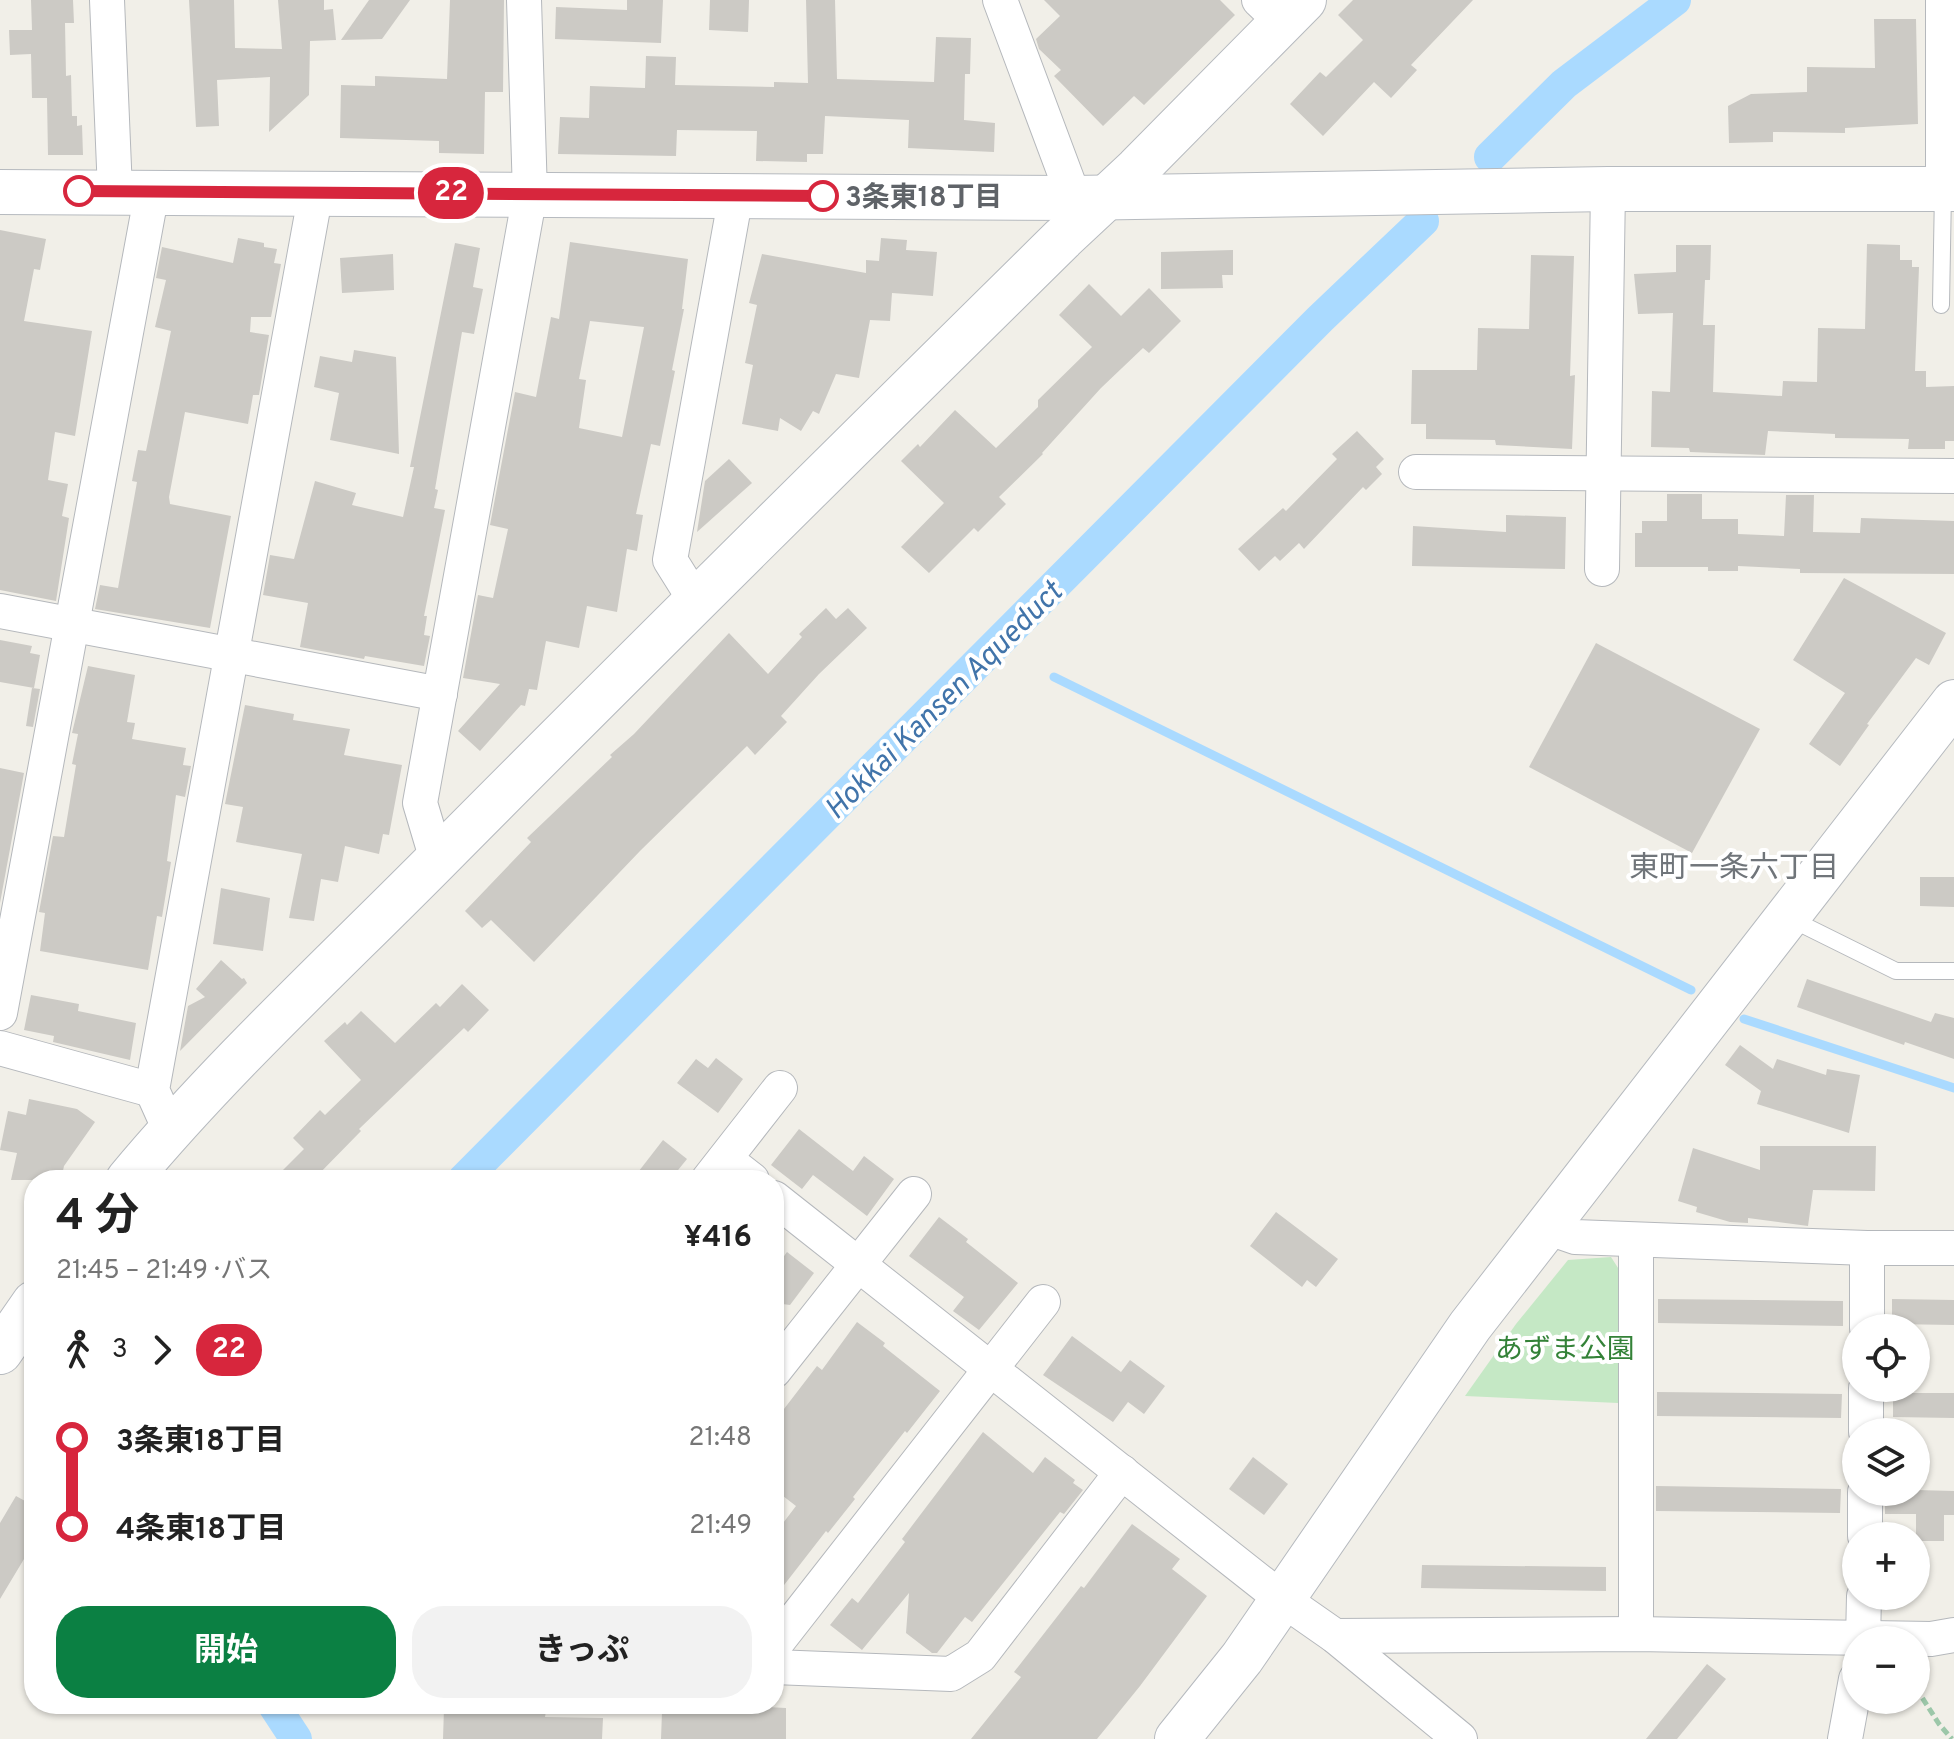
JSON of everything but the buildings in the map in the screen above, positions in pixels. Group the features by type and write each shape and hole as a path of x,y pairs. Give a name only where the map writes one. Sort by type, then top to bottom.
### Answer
{"street":[{"path":"0,1013 71,624 134,192 107,0"},
{"path":"437,860 420,803 530,194 524,0"},
{"path":"1000,0 1091,197"},
{"path":"0,192 1091,197 1608,189 1949,189 1943,0"},
{"path":"136,1170 170,1130 695,600 1063,238 1091,197 1281,7"},
{"path":"1602,569 1608,189"},
{"path":"170,1130 152,1090 316,192"},
{"path":"695,600 670,560 736,195"},
{"path":"1416,472 1954,476"},
{"path":"0,611 440,694"},
{"path":"1177,1739 1242,1658 1408,1412 1470,1326 1952,708"},
{"path":"0,1048 152,1090"},
{"path":"716,1169 780,1088"},
{"path":"784,1358 914,1194"},
{"path":"784,1206 1282,1599 1335,1636 1460,1739"},
{"path":"1546,1227 1575,1237 1867,1248 1954,1248"},
{"path":"1636,1240 1636,1634"},
{"path":"1867,1248 1867,1314"},
{"path":"784,1633 1043,1302"},
{"path":"0,1352 24,1317"},
{"path":"784,1667 951,1674 980,1656 1122,1472"},
{"path":"1335,1636 1636,1634 1842,1638"},
{"path":"1930,1639 1954,1635"},
{"path":"1845,1739 1850,1714"}],"lane":[{"path":"1941,305 1949,189"},
{"path":"1787,917 1896,971 1954,971"}],"path":[{"path":"1930,1710 1952,1739"}],"green space":[{"name":"あずま公園","path":"1611,1257 1620,1271 1618,1403 1465,1396 1516,1324 1568,1260"}],"waterway":[{"name":"Hokkai Kansen Aqueduct","path":"1490,157 1564,84 1675,0"},
{"name":"Hokkai Kansen Aqueduct","path":"473,1170 1320,319 1423,221"},
{"path":"1054,677 1691,990"},
{"path":"1744,1019 1954,1088"},
{"name":"Hokkai Kansen Aqueduct","path":"280,1714 296,1739"}],"bus line":[{"name":"22","path":"79,191 823,196"}],"place":[{"name":"3条東18丁目","path":"823,196"}],"district":[{"name":"東町一条六丁目","path":"1734,867"}]}
